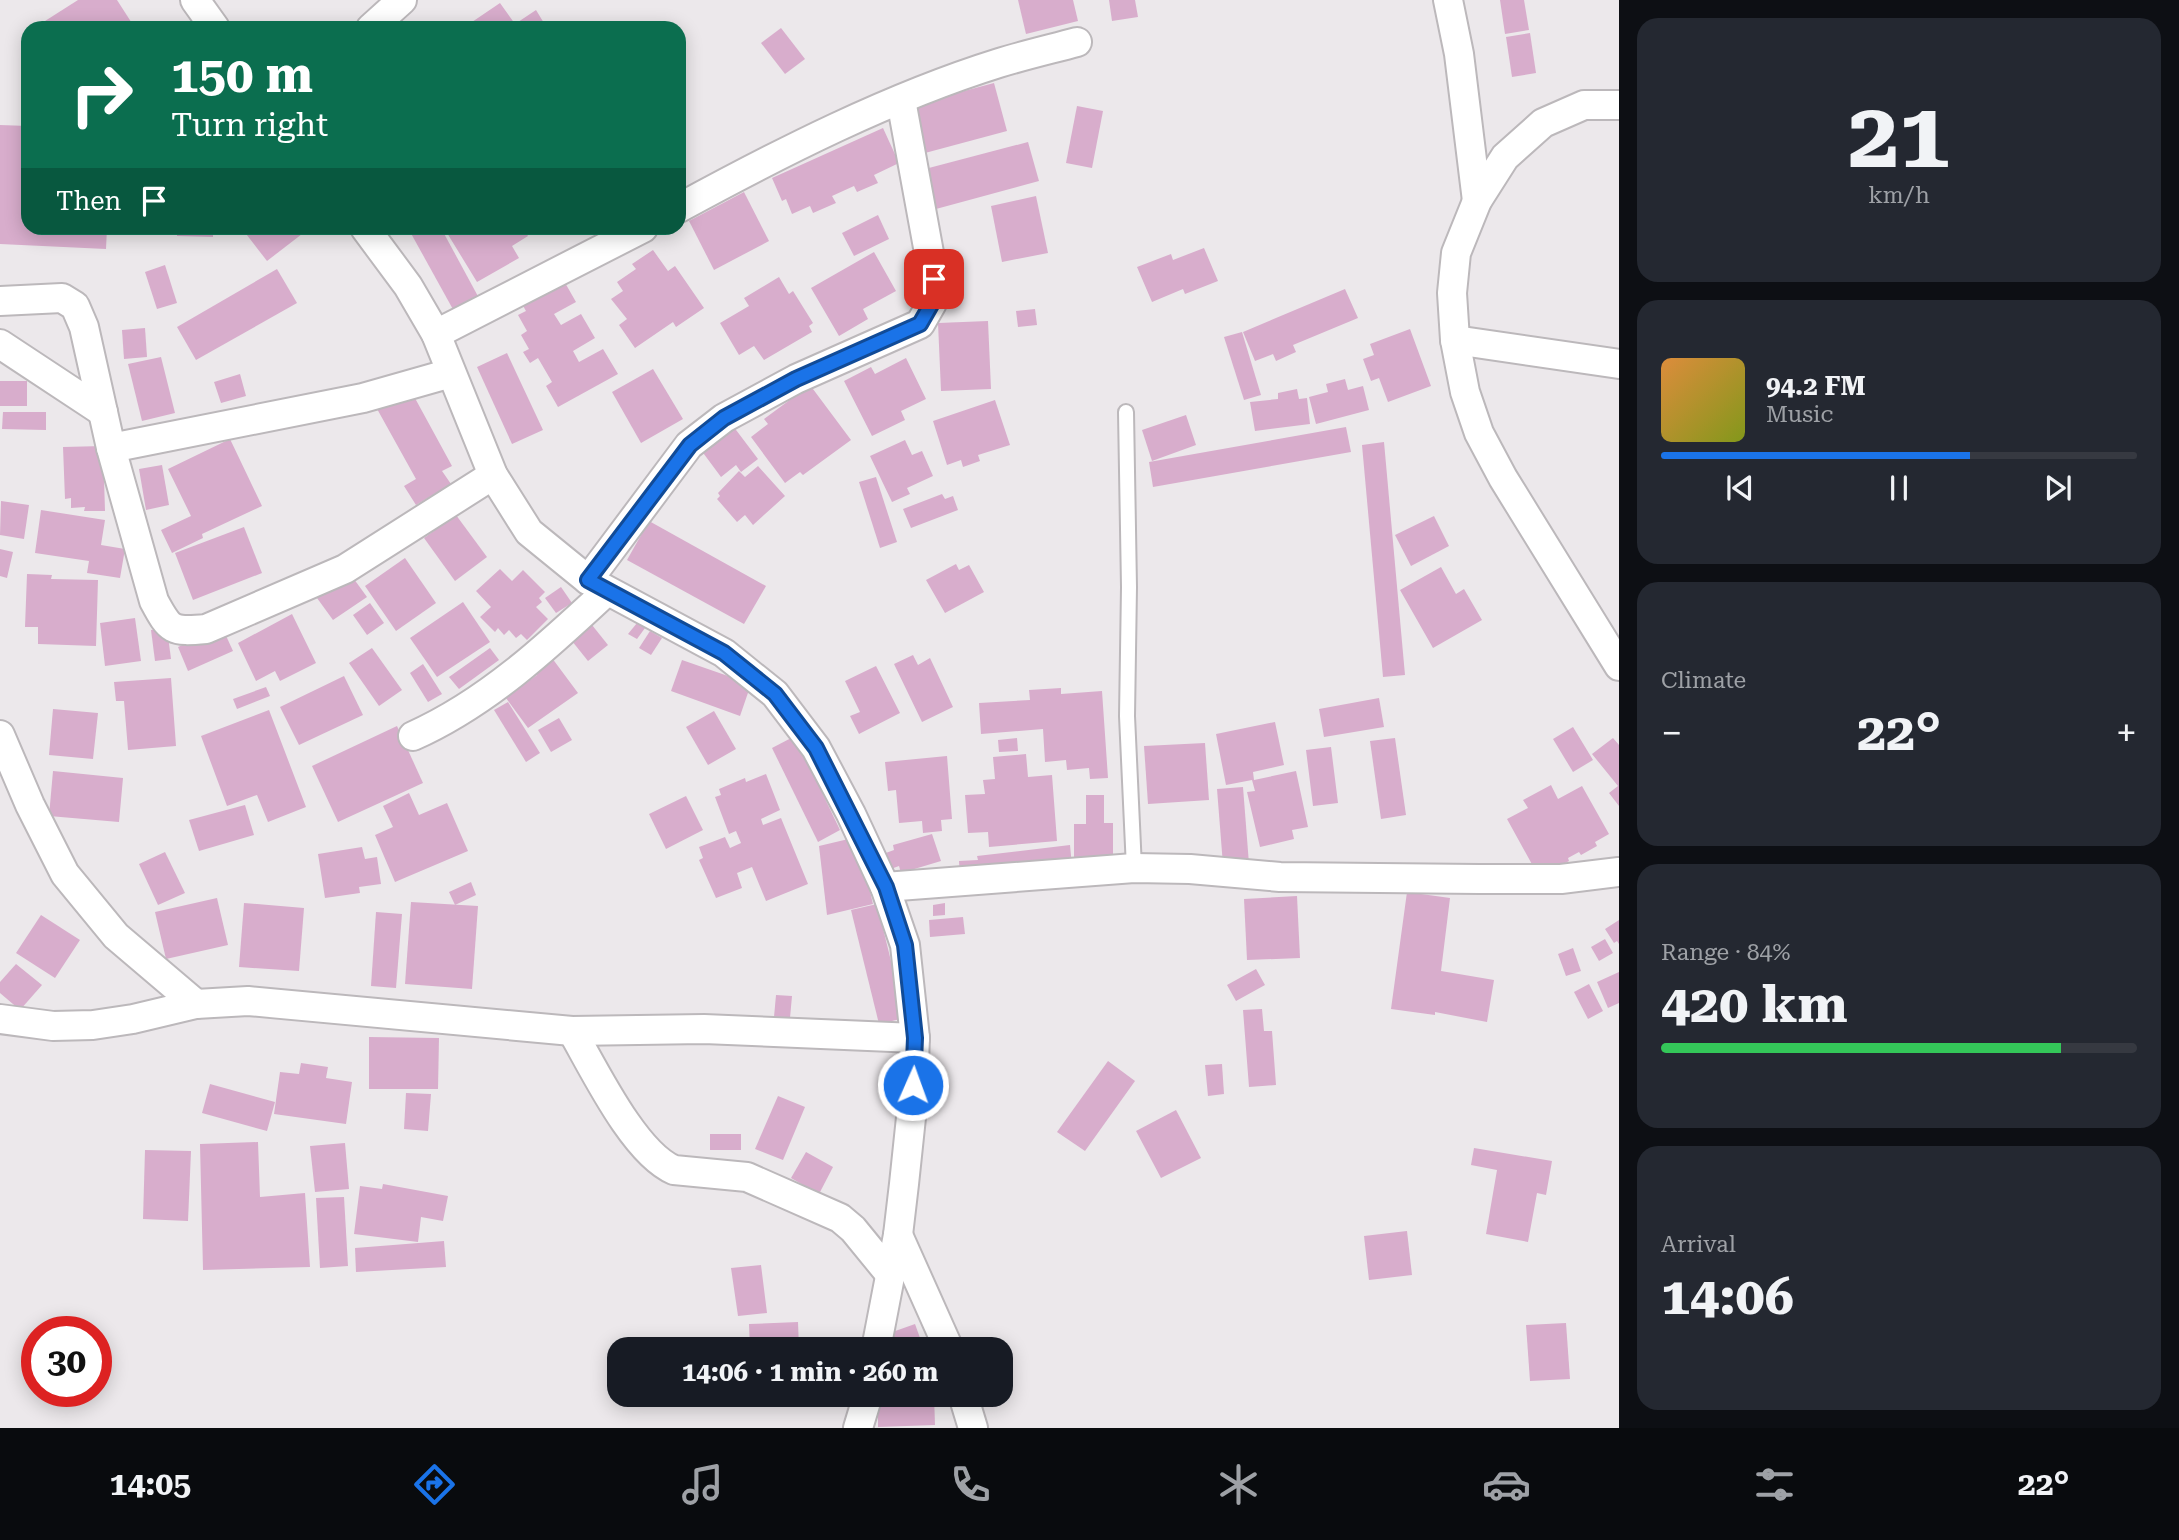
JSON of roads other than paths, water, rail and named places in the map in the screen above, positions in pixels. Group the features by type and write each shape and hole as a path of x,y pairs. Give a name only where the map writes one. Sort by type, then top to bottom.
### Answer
{"street":[{"path":"195,0 210,21"},
{"path":"379,21 402,0"},
{"path":"1448,0 1460,54 1478,201"},
{"path":"686,204 762,163 901,100 998,63 1077,42"},
{"path":"412,736 454,714 533,659 598,585 690,445 724,418 796,379 920,324 932,303 934,279 901,100"},
{"path":"1619,105 1584,105 1543,123 1505,157 1478,201 1456,253 1452,293 1455,340 1465,392 1479,433 1503,478 1619,666"},
{"path":"370,235 408,286 436,334 494,475 529,531 598,585 724,653 775,694 816,748 886,887 905,945 915,1038 912,1108 898,1236 878,1337"},
{"path":"436,334 629,235"},
{"path":"0,301 62,298 75,306 84,327 111,448 154,601 166,624 182,632 206,629 345,569 494,475"},
{"path":"1455,340 1619,364"},
{"path":"0,344 103,412"},
{"path":"111,448 363,398 451,373"},
{"path":"0,735 30,805 65,874 116,936 196,1004"},
{"path":"886,887 1134,868 1190,869 1280,877 1561,879 1619,873"},
{"path":"0,1019 52,1026 93,1025 133,1019 196,1004 247,1001 572,1031 704,1029 915,1038"},
{"path":"572,1031 622,1116 650,1152 665,1166 674,1170 747,1177 840,1218 853,1229 889,1273"},
{"path":"898,1236 944,1337"},
{"path":"858,1428 864,1407"},
{"path":"967,1407 974,1428"}],"lane":[{"path":"1126,412 1129,574 1127,716 1134,868"}]}
